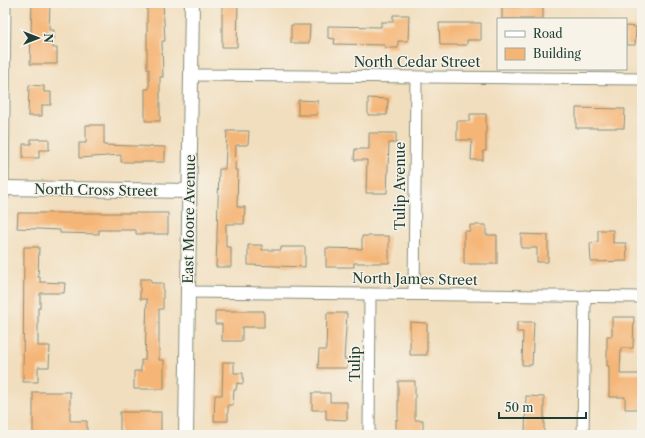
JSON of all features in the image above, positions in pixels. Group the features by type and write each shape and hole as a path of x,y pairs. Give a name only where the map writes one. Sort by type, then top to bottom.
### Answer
{"street":[{"path":"3,196 5,3"},
{"name":"East Moore Avenue","path":"186,435 192,3"},
{"name":"North Cedar Street","path":"191,75 642,79"},
{"name":"Tulip Avenue","path":"414,294 416,77"},
{"name":"North Cross Street","path":"3,188 189,191"},
{"name":"North James Street","path":"188,292 642,297"},
{"name":"Tulip","path":"369,435 370,294"},
{"path":"583,435 585,296"}],"building":[{"path":"32,3 50,3 49,30 54,30 53,48 57,48 57,64 30,64"},
{"path":"147,3 163,3 165,41 162,41 163,77 160,77 160,121 145,121 145,89 149,89 149,69 147,69"},
{"path":"222,3 238,3 237,47 222,47"},
{"path":"521,3 543,3 543,18 502,18 502,7 521,7"},
{"path":"393,15 409,15 408,41 398,41 398,48 385,48 385,45 334,44 335,39 328,38 328,26 381,27 381,22 393,22"},
{"path":"439,23 481,23 481,40 467,40 467,45 440,45"},
{"path":"291,25 310,25 309,43 291,43"},
{"path":"627,26 636,27 635,45 627,45"},
{"path":"29,85 44,86 44,92 51,92 51,105 42,105 42,116 28,116"},
{"path":"368,98 388,99 387,115 368,115"},
{"path":"298,100 318,101 317,115 298,115"},
{"path":"576,108 625,109 624,128 576,128"},
{"path":"470,114 486,114 486,151 483,151 483,160 471,160 472,140 457,140 457,121 470,121"},
{"path":"86,125 104,125 104,145 165,147 165,162 121,162 121,155 79,158 79,143 86,143"},
{"path":"227,131 249,131 248,145 236,145 235,170 238,170 237,207 245,207 244,224 226,224 226,247 231,247 231,267 216,267 219,169 225,169"},
{"path":"369,133 396,133 396,143 389,143 387,193 366,193 367,160 354,160 355,149 369,149"},
{"path":"31,139 49,139 49,150 39,150 39,158 23,158 23,144 31,144"},
{"path":"18,213 168,213 168,234 136,234 136,230 99,230 99,234 60,233 60,230 17,228"},
{"path":"470,225 486,225 486,235 497,235 497,264 464,264 464,231 470,231"},
{"path":"598,230 613,230 613,243 626,243 627,261 591,262 590,243 598,242"},
{"path":"521,234 548,235 548,262 537,262 537,248 521,248"},
{"path":"362,236 389,236 389,263 354,263 354,267 326,267 326,248 362,249"},
{"path":"248,245 262,245 262,250 281,250 281,247 305,247 305,267 248,265"},
{"path":"24,247 39,247 38,277 40,277 40,282 65,283 64,293 40,293 40,308 38,308 38,346 50,346 49,367 38,367 38,382 23,382"},
{"path":"140,279 151,279 151,283 163,283 163,309 159,309 159,360 164,360 164,389 134,389 134,371 141,371 141,360 145,360 147,299 140,299"},
{"path":"215,311 264,311 264,327 242,327 242,341 222,341 222,324 215,324"},
{"path":"327,313 347,313 344,359 347,359 347,368 318,368 319,350 326,350"},
{"path":"612,317 634,317 633,348 621,348 620,374 642,374 642,409 625,409 625,397 609,397 607,336 612,336"},
{"path":"410,322 427,323 427,355 410,355"},
{"path":"517,322 534,322 532,365 522,365 523,332 517,332"},
{"path":"223,362 234,362 234,373 243,373 243,384 237,383 236,390 234,390 233,405 228,405 228,421 214,421 215,395 222,395"},
{"path":"398,381 415,381 415,420 423,420 423,435 402,435 402,432 396,431 396,419 398,420"},
{"path":"33,392 70,392 70,421 87,421 87,435 33,435"},
{"path":"312,393 330,393 330,402 347,402 347,420 326,419 326,410 312,410"},
{"path":"526,396 544,397 544,435 525,435"},
{"path":"120,412 161,412 161,435 120,435"}]}
